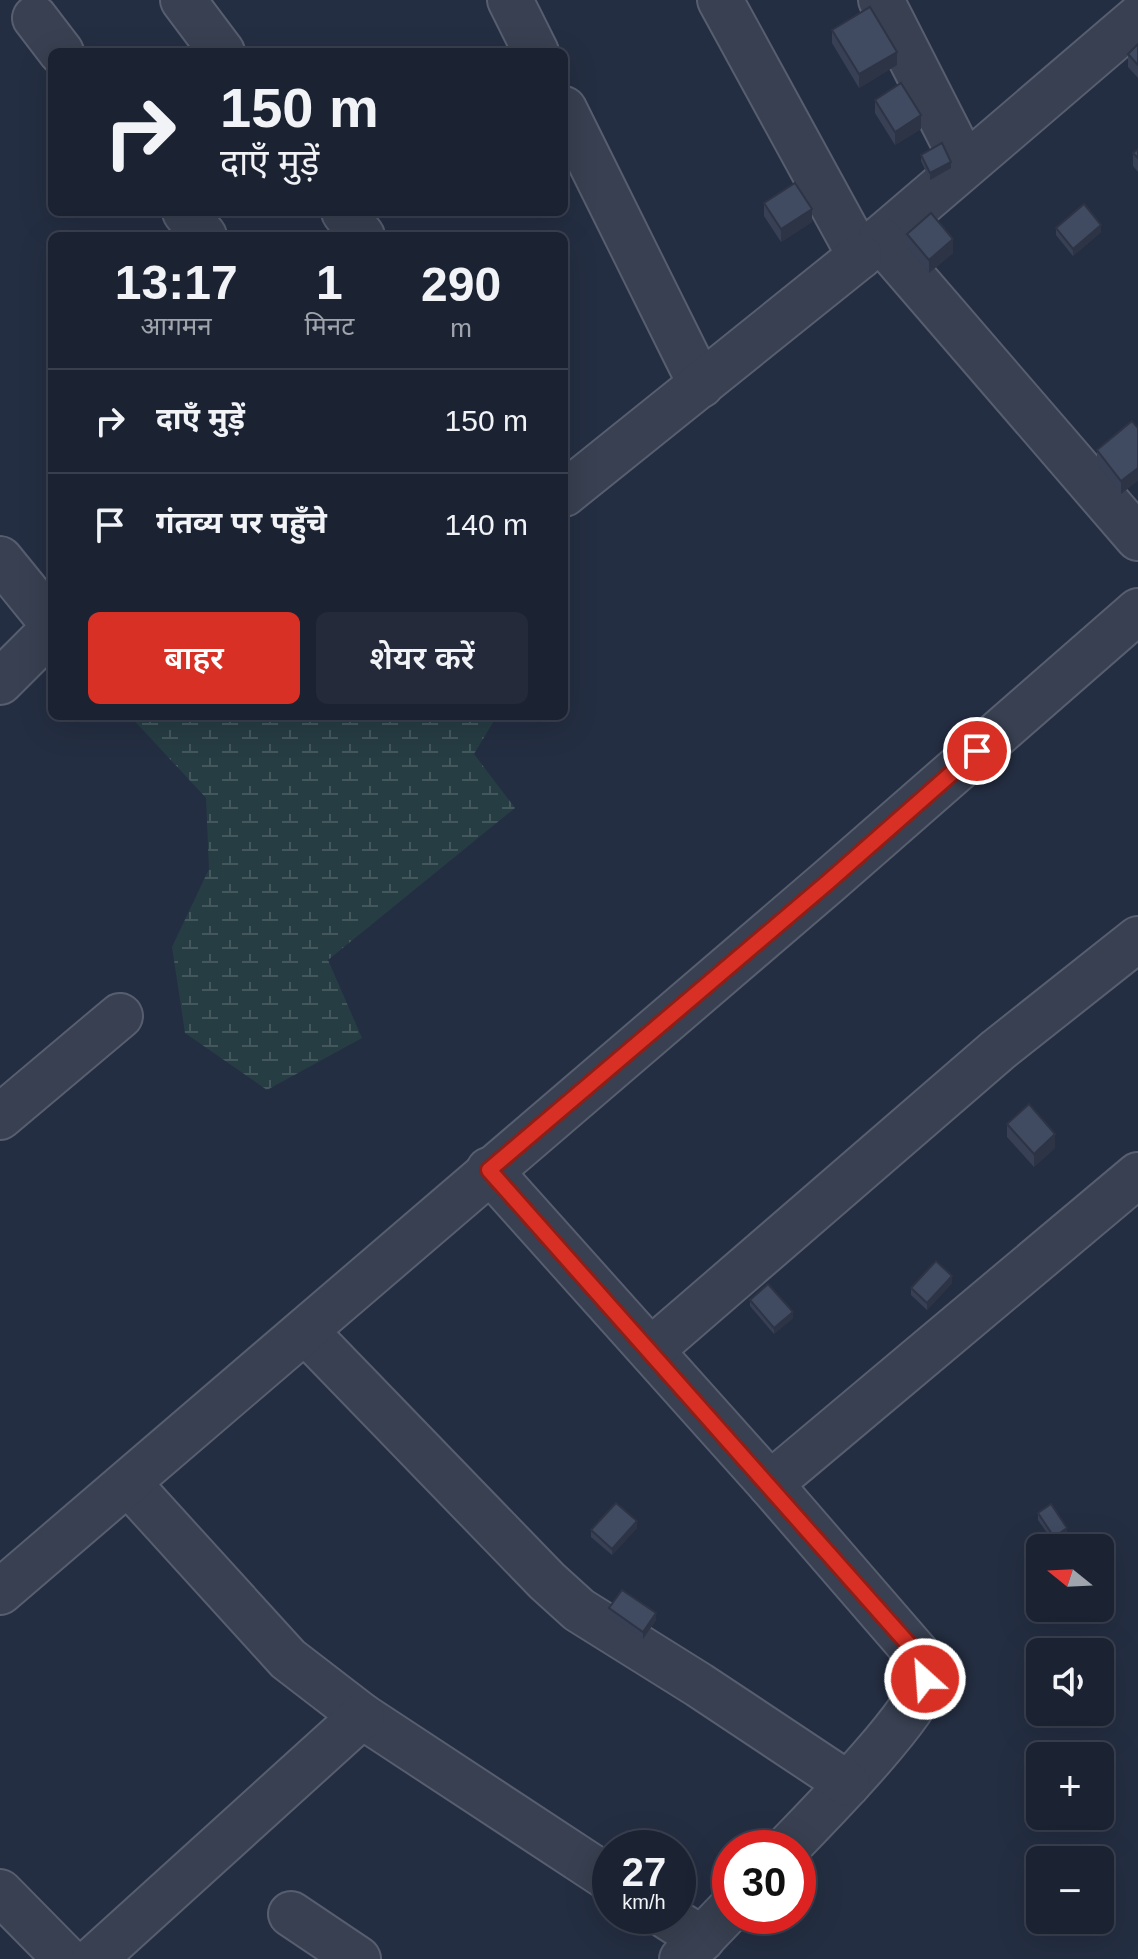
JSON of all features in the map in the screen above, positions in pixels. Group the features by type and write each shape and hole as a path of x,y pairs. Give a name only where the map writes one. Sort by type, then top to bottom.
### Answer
{"street":[{"path":"183,0 219,48"},
{"path":"510,0 534,48"},
{"path":"720,0 870,247 1138,538"},
{"path":"881,0 965,165"},
{"path":"35,18 58,48"},
{"path":"568,491 870,247 1138,18"},
{"path":"568,117 701,385"},
{"path":"188,216 201,232"},
{"path":"0,559 48,618"},
{"path":"0,1592 828,882 1138,611"},
{"path":"0,682 48,634"},
{"path":"651,1350 998,1050 1138,939"},
{"path":"0,1117 120,1016"},
{"path":"489,1170 770,1484 918,1655 925,1679 918,1701 848,1784 804,1830"},
{"path":"770,1484 1138,1175"},
{"path":"305,1331 536,1570 579,1610 848,1784"},
{"path":"128,1483 288,1659 362,1716 592,1867"},
{"path":"94,1959 362,1716"},
{"path":"0,1892 66,1959"},
{"path":"291,1914 358,1959"}],"green space":[{"path":"134,720 494,720 474,754 515,808 328,960 362,1038 267,1090 185,1033 172,947 209,869 206,798"}],"building":[{"path":"870,7 897,52 859,74 832,30"},
{"path":"1138,44 1138,65 1128,54"},
{"path":"901,83 921,115 895,132 875,100"},
{"path":"942,143 951,162 930,173 921,155"},
{"path":"795,183 812,209 781,229 764,203"},
{"path":"1084,204 1101,225 1073,249 1056,228"},
{"path":"931,213 953,239 929,260 907,234"},
{"path":"1132,421 1138,428 1138,468 1121,481 1097,450"},
{"path":"1029,1104 1055,1134 1034,1154 1007,1124"},
{"path":"936,1261 952,1276 927,1303 911,1288"},
{"path":"768,1284 793,1312 774,1328 750,1300"},
{"path":"616,1503 637,1521 612,1549 591,1530"},
{"path":"1051,1504 1067,1528 1052,1534 1038,1513"},
{"path":"622,1590 656,1613 643,1632 609,1608"}],"route":[{"path":"925,1679 918,1655 489,1170 977,751"}]}
